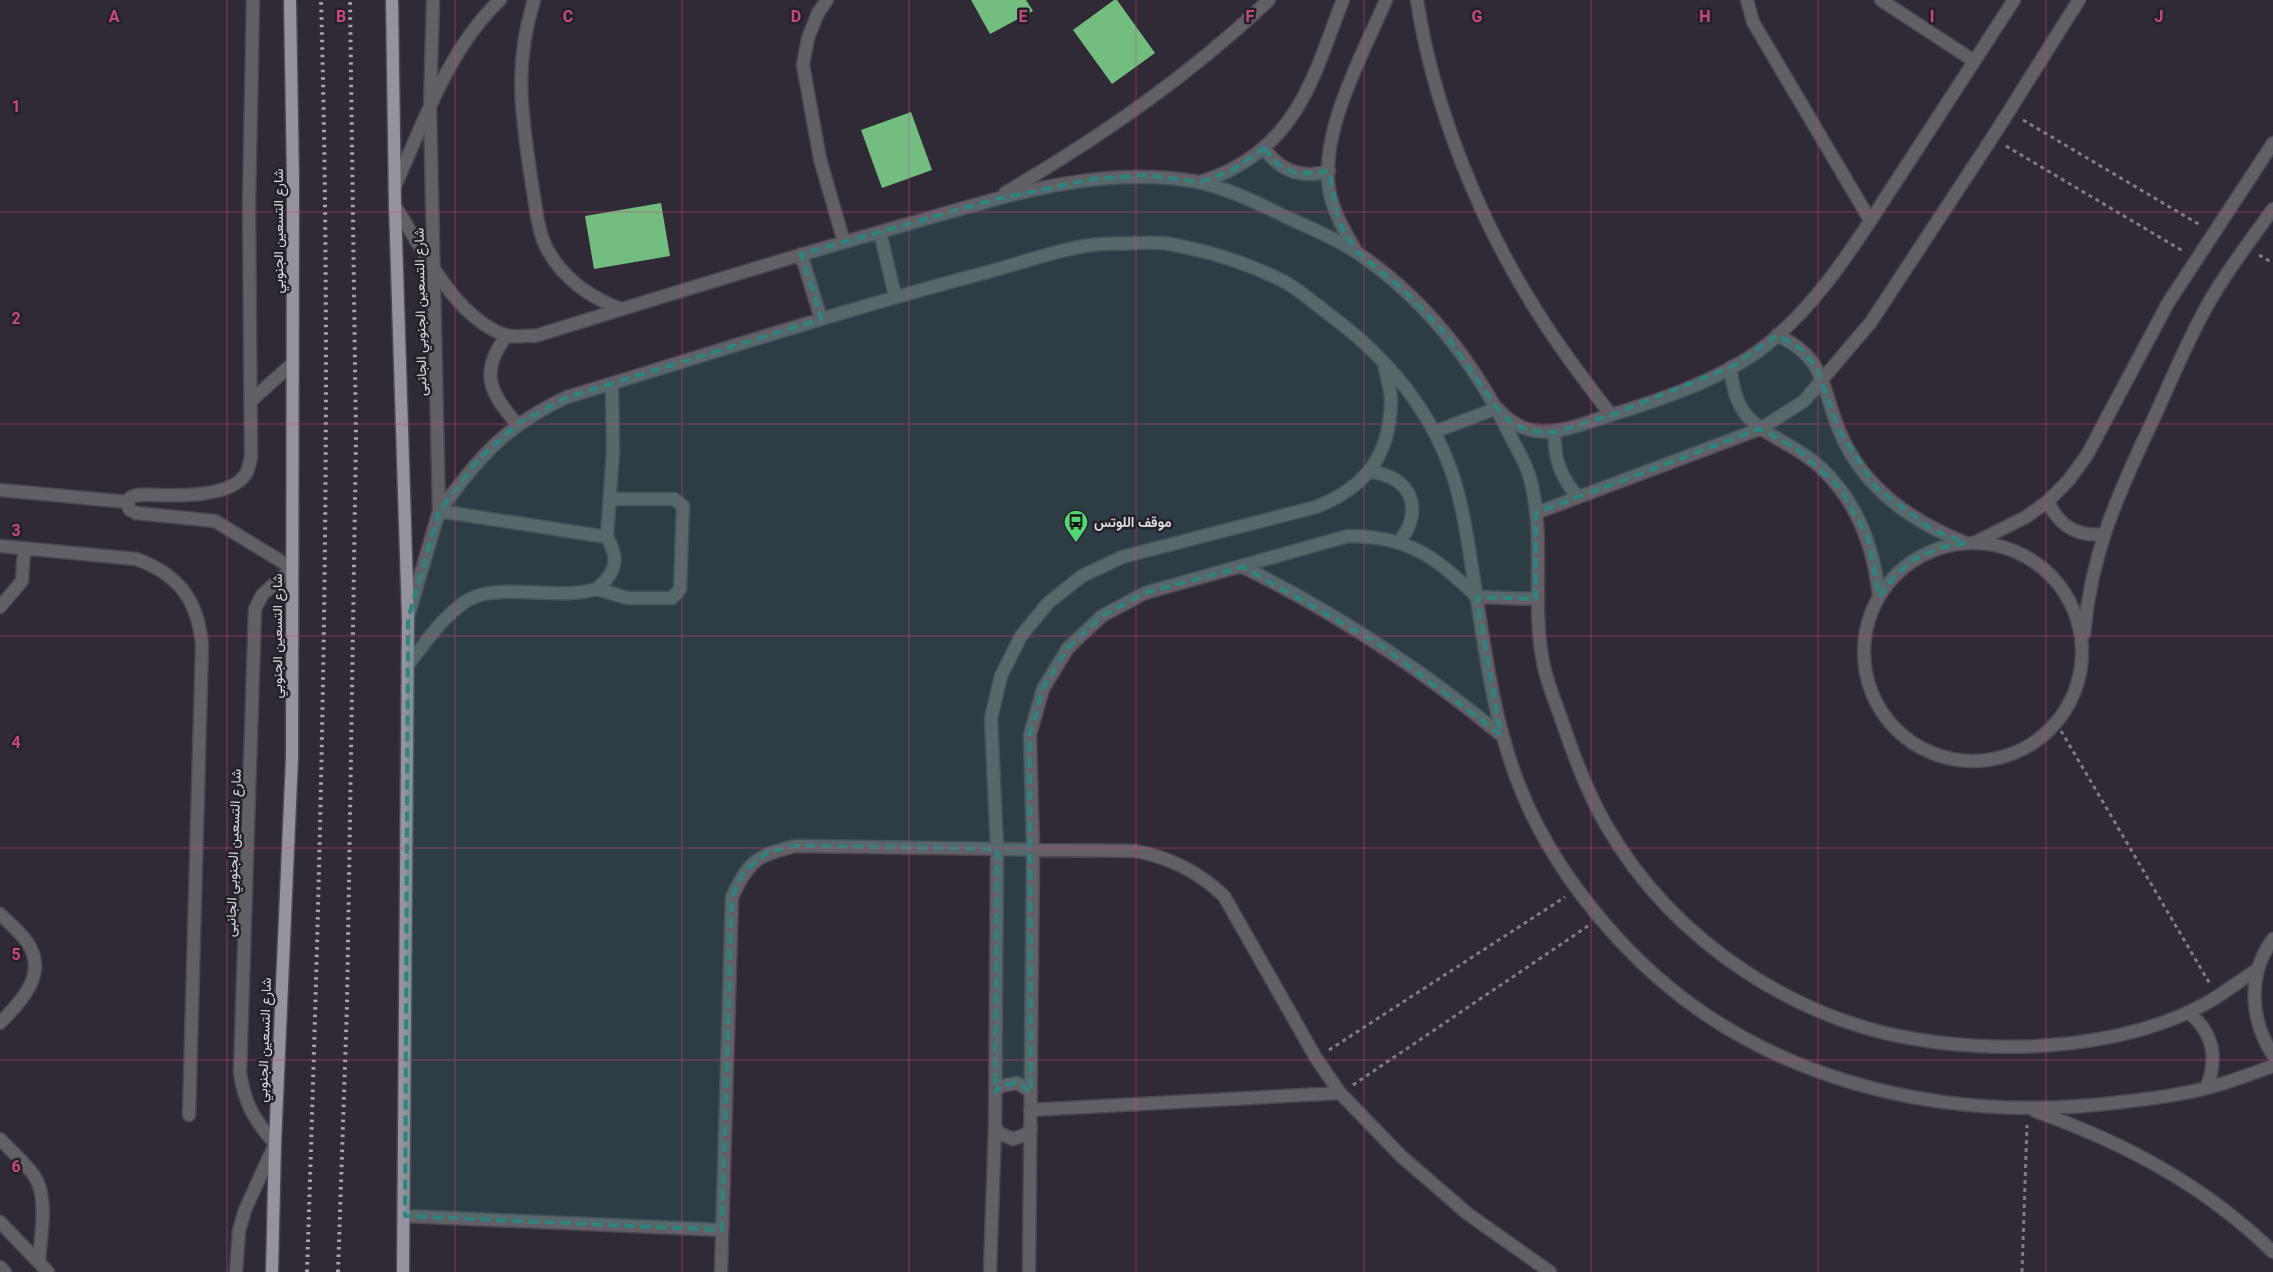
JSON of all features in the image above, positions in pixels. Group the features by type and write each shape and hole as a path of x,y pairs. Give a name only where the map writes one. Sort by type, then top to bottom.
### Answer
{"main road":[{"name":"شارع التسعين الجنوبي","path":"272,1272 275,1144 292,758 293,181 290,0"},
{"path":"392,0 395,206 408,619 405,1216 403,1272"}],"street":[{"path":"128,502 130,498 137,495 182,496 212,492 238,482 246,473 251,457 249,204 253,0"},
{"name":"شارع التسعين الجنوبي الجانبى","path":"408,619 439,511 430,108 433,0"},
{"path":"395,186 430,108 475,25 500,0"},
{"path":"534,0 522,59 521,110 540,234 555,262 576,285 605,303 621,309"},
{"path":"827,0 818,13 808,38 803,65 820,158 833,211 844,242"},
{"path":"996,199 1080,149 1139,108 1195,65 1269,0"},
{"path":"1200,182 1232,170 1264,148 1284,128 1303,100 1343,0"},
{"path":"1356,251 1339,222 1329,189 1328,154 1335,121 1386,0"},
{"path":"1417,0 1433,72 1452,134 1479,203 1503,253 1535,310 1572,364 1611,415"},
{"path":"1747,0 1753,22 1870,220"},
{"path":"1881,0 1974,62"},
{"path":"1497,408 1504,416 1521,428 1555,432 1669,395 1731,367 1756,352 1777,335 1842,263 2014,0"},
{"path":"1536,513 1760,429 1804,401 1871,322 2009,112 2079,0"},
{"path":"2273,143 2168,303 2087,455 2068,481 2048,501 2026,517 1970,543 1940,548 1916,559 1895,576 1879,597 1868,624 1865,643 1864,653 1868,682 1880,709 1898,732 1922,749 1950,759 1979,762 2008,756 2035,744 2056,724 2071,702 2080,677 2086,603 2095,559 2127,475 2200,318 2273,209"},
{"path":"1264,148 1278,164 1292,172 1308,175 1329,171"},
{"path":"395,206 434,267 469,313 487,327 507,336 535,336 801,254 996,199 1092,179 1146,175 1200,182 1251,200 1356,251 1404,290 1446,334 1482,384 1497,408 1529,473 1536,513 1536,599 1544,666 1580,773 1608,828 1643,879 1685,924 1732,964 1785,996 1842,1021 1901,1038 1963,1046 2068,1044 2136,1032 2188,1012 2217,996 2258,969"},
{"path":"880,232 895,296"},
{"path":"607,538 439,511 476,462 517,424 567,397 895,296 1092,245 1162,242 1228,257 1289,284 1348,328 1383,360 1411,394 1434,432 1451,471 1464,517 1502,735 1521,789 1546,841 1576,890 1598,919 1639,962 1685,1001 1734,1034 1787,1061 1843,1082 1901,1096 1967,1106 2028,1109 2096,1105 2158,1097 2206,1088 2273,1066"},
{"path":"801,254 821,319"},
{"path":"1777,335 1794,344 1809,357 1823,380 1839,430 1856,461 1877,488 1903,512 1933,530 1970,543 2002,547 2028,558 2050,575 2068,597 2078,623 2083,651"},
{"path":"507,336 495,352 490,371 492,391 517,424"},
{"path":"990,1272 995,1126 997,850 991,718 1005,668 1021,636 1048,603 1082,576 1122,557 1316,507 1343,495 1370,472 1388,437 1391,399 1383,360"},
{"path":"252,400 293,363"},
{"path":"1731,367 1732,385 1737,402 1747,417 1760,429 1797,449 1820,467 1840,488 1856,513 1868,539 1876,568 1879,597"},
{"path":"597,589 609,576 616,564 615,552 607,538 613,451 612,384"},
{"path":"1434,432 1497,408"},
{"path":"1555,432 1554,444 1559,467 1567,483 1578,497"},
{"path":"1370,472 1385,473 1397,480 1407,490 1412,503 1413,517 1408,531 1399,542"},
{"path":"0,490 128,502"},
{"path":"407,666 445,618 476,596 512,592 574,592 597,589 627,598 672,598 680,589 683,506 674,499 610,499"},
{"path":"2048,501 2052,510 2065,526 2083,534 2103,534"},
{"path":"128,502 130,509 136,513 215,521 292,568"},
{"path":"1029,1272 1033,848 1030,735 1043,689 1068,648 1102,616 1145,593 1348,536 1374,536 1399,542 1434,558 1450,570 1477,597 1536,599"},
{"path":"0,546 136,559 170,576 184,591 195,609 200,626 202,645 189,1115"},
{"path":"0,607 22,581 24,549"},
{"path":"1243,567 1311,602 1378,643 1420,672 1502,735"},
{"name":"شارع التسعين الجنوبي الجانبى","path":"275,1144 256,1122 244,1099 240,1073 255,609 262,595 292,568"},
{"path":"721,1272 732,897 745,870 768,852 796,846 1136,851 1161,856 1184,866 1205,879 1224,896 1316,1058 1340,1093 1401,1156 1468,1214 1550,1272"},
{"path":"0,914 27,942 34,955 36,966 34,981 26,994 0,1023"},
{"path":"2273,939 2258,969 2254,994 2256,1019 2265,1043 2273,1055"},
{"path":"2188,1012 2197,1019 2210,1040 2213,1064 2206,1088"},
{"path":"995,1092 1001,1086 1017,1083 1031,1092"},
{"path":"1030,1110 1340,1093"},
{"path":"2028,1109 2088,1130 2147,1158 2202,1192 2253,1232 2273,1252"},
{"path":"995,1126 999,1133 1013,1139 1020,1138 1031,1128"},
{"path":"0,1139 36,1178 40,1190 42,1207 39,1262"},
{"path":"236,1272 239,1231 245,1210 275,1144"},
{"path":"405,1216 722,1230"},
{"path":"0,1222 48,1272"},
{"path":"0,1267 5,1272"}],"path":[{"path":"2009,112 2213,233"},
{"path":"1992,138 2196,259"},
{"path":"2056,724 2217,996"},
{"path":"1316,1058 1576,890"},
{"path":"1340,1093 1598,919"},
{"path":"2022,1272 2028,1109"}],"highlighted area":[{"path":"1264,148 1278,164 1297,174 1329,171 1339,222 1356,251 1404,290 1446,334 1497,408 1512,423 1532,431 1555,432 1611,415 1731,367 1777,335 1800,348 1817,368 1839,430 1877,488 1933,530 1966,543 1940,548 1915,559 1895,576 1879,597 1868,539 1840,488 1797,449 1760,429 1536,513 1536,599 1477,597 1501,735 1377,643 1243,567 1145,593 1102,616 1068,648 1043,689 1030,735 1031,1092 1017,1083 1001,1086 995,1092 997,849 796,846 768,852 745,871 732,897 722,1230 405,1216 408,619 439,511 476,462 517,424 567,397 821,319 801,254 996,199 1092,179 1146,175 1200,182 1232,170"}],"building":[{"path":"971,0 1026,0 1033,11 990,34"},
{"path":"1114,0 1117,0 1155,53 1112,84 1073,30"},
{"path":"911,112 932,170 882,188 861,130"},
{"path":"661,203 670,256 594,269 585,216"}],"railway":[{"path":"307,1272 321,795 326,477 326,318 321,0"},
{"path":"338,1272 347,1006 356,438 350,0"}],"place":[{"name":"موقف اللوتس","path":"1076,543"}]}
